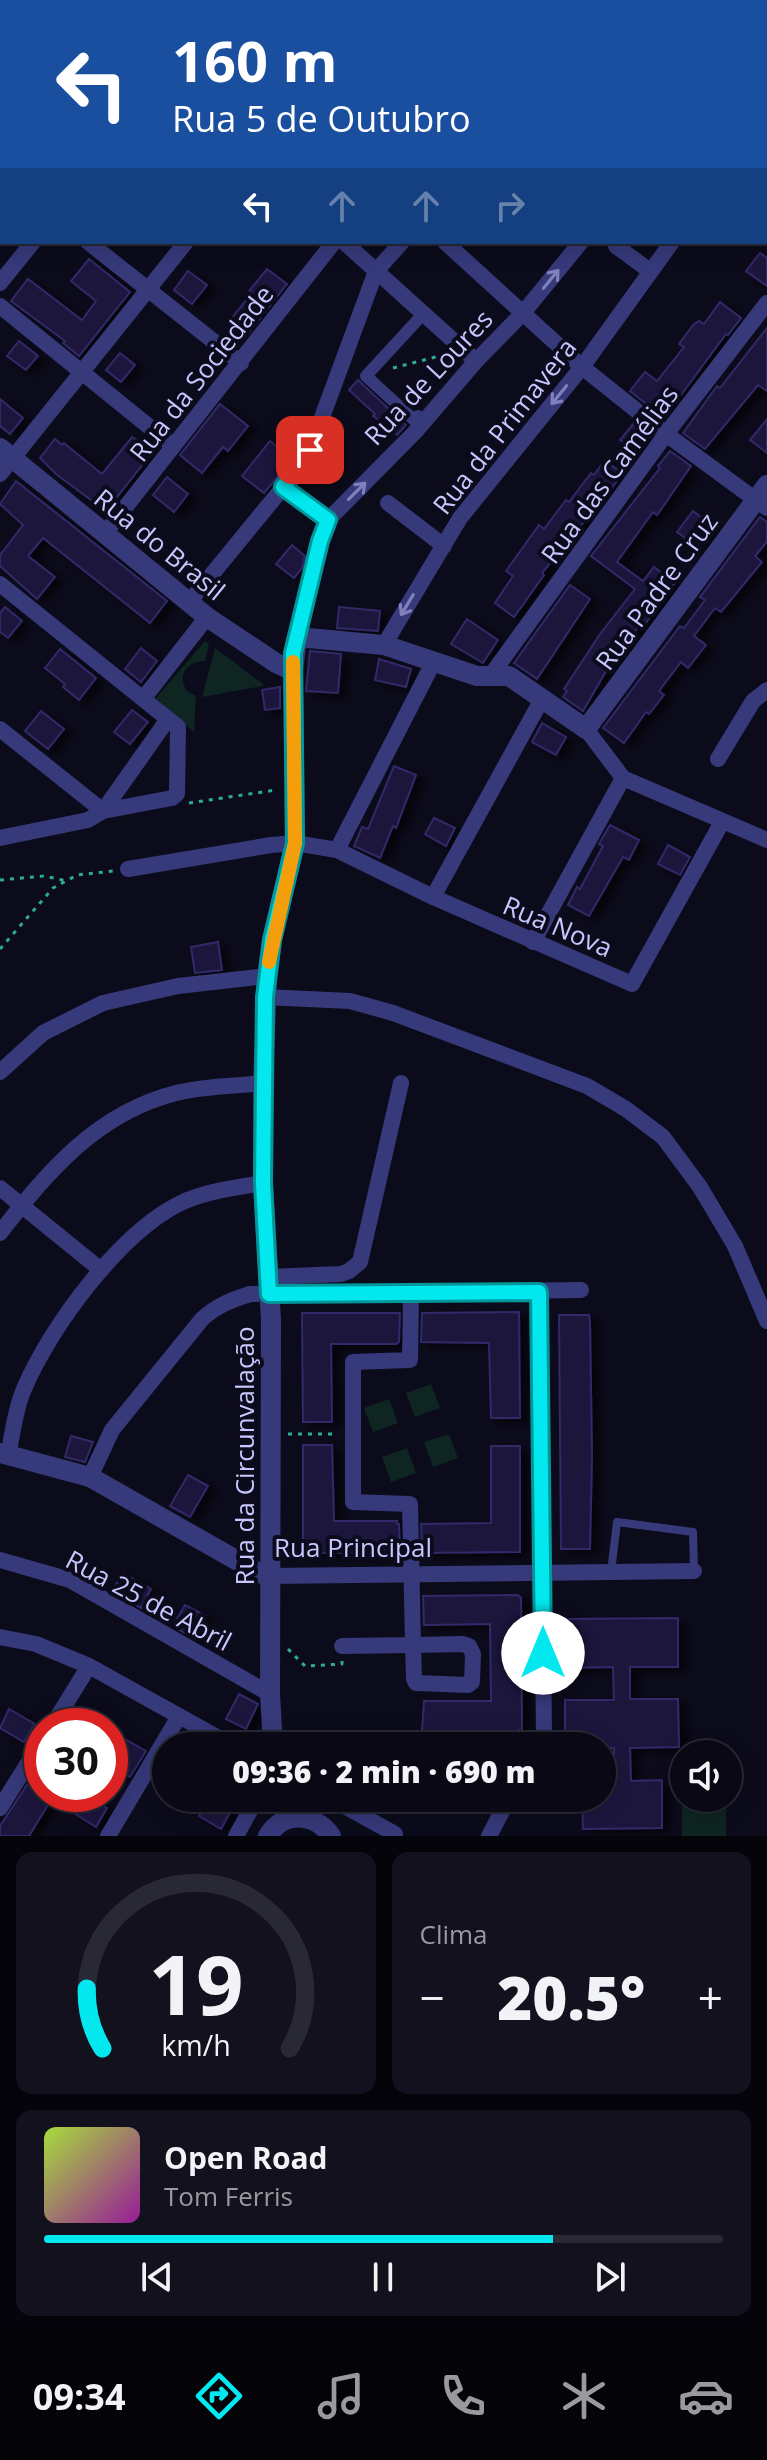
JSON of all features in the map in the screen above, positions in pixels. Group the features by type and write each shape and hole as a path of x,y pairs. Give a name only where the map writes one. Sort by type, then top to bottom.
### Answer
{"street":[{"path":"0,283 31,244"},
{"path":"91,244 241,363"},
{"path":"4,460 184,244"},
{"name":"Rua da Sociedade","path":"105,533 332,244"},
{"path":"346,244 476,361"},
{"path":"190,601 310,450 376,271 400,244"},
{"path":"447,244 582,367 666,434 763,498"},
{"name":"Rua de Loures","path":"276,926 295,843 293,671 297,637 328,520 424,422 476,361 523,313 579,244"},
{"name":"Rua da Primavera","path":"384,645 460,518 582,367 670,244"},
{"path":"616,246 650,271"},
{"name":"Rua das Camélias","path":"491,675 666,434 767,303"},
{"path":"0,306 173,446"},
{"path":"424,313 366,376 414,420 418,416 424,422"},
{"name":"Rua do Brasil","path":"4,460 105,533 207,617 293,671"},
{"path":"283,487 328,520"},
{"name":"Rua Padre Cruz","path":"586,729 763,498"},
{"path":"388,503 444,546"},
{"path":"0,584 178,727 174,796 103,811 88,820 0,838"},
{"path":"143,699 207,617"},
{"path":"297,637 384,645 477,676 509,676 586,729 623,778 767,840"},
{"path":"337,850 433,663"},
{"path":"718,759 753,701 767,690"},
{"path":"433,897 542,699"},
{"path":"103,811 168,719"},
{"path":"0,729 103,811"},
{"path":"533,942 623,778"},
{"name":"Rua Nova","path":"128,869 295,843 337,850 433,897 632,984 722,822"},
{"name":"Rua da Circunvalação","path":"272,1732 269,1285 263,1183 263,1083 266,986 276,926"},
{"path":"0,1072 43,1033 103,1003 178,986 266,986 350,1001 393,1013 587,1086 626,1109 663,1137 700,1187 735,1246 767,1321"},
{"path":"0,1233 81,1140 132,1107 179,1092 263,1083"},
{"path":"90,1477 112,1430 213,1309 269,1285 341,1274 360,1262 401,1083"},
{"path":"4,1454 22,1392 44,1348 101,1270 155,1218 186,1201 263,1183"},
{"path":"0,1188 101,1270"},
{"path":"269,1285 411,1292 581,1290"},
{"path":"342,1646 413,1645 410,1504 353,1502 352,1434 353,1362 410,1360 411,1292"},
{"path":"539,1292 544,1732"},
{"name":"Rua Principal","path":"4,1454 90,1477 259,1573 270,1576 694,1571"},
{"name":"Rua 25 de Abril","path":"0,1560 70,1580 270,1694"},
{"path":"0,1637 36,1644 89,1666 206,1732"},
{"path":"63,1708 89,1666"},
{"path":"108,1836 178,1718"},
{"path":"0,1808 24,1770"},
{"path":"236,1836 249,1812"},
{"path":"286,1812 288,1819"},
{"path":"354,1812 393,1835"},
{"path":"489,1836 502,1812"},
{"path":"268,1836 272,1829 288,1819 303,1817 316,1821 331,1836"}],"lane":[{"path":"611,1573 617,1522 693,1532 694,1571"}],"path":[{"path":"394,368 463,350"},
{"path":"174,796 179,804 296,786"},
{"path":"0,949 53,888 77,875 128,869"},
{"path":"0,880 44,876 67,881"},
{"path":"269,1434 352,1434"},
{"path":"270,1633 305,1666 342,1664 342,1646"}],"green space":[{"path":"205,641 209,644 205,661 188,667 183,675 187,691 196,696 194,732 156,698"},
{"path":"215,648 263,684 263,686 202,697"},
{"path":"431,1384 440,1408 415,1417 406,1393"},
{"path":"389,1399 398,1423 373,1432 364,1408"},
{"path":"449,1434 458,1458 433,1467 424,1442"},
{"path":"407,1448 416,1473 391,1482 382,1457"},
{"path":"682,1812 726,1812 726,1836 682,1836"}],"building":[{"path":"760,253 767,258 767,286 746,271"},
{"path":"89,259 130,292 79,356 63,343 65,341 11,301 28,279 82,320 96,301 71,281"},
{"path":"267,269 287,284 248,334 230,320"},
{"path":"188,271 207,285 192,304 174,290"},
{"path":"720,302 741,318 664,418 630,391 645,372 657,381 684,347 679,344 694,324 699,321 704,324"},
{"path":"767,328 767,391 758,385 705,449 683,433 717,386 720,388"},
{"path":"19,341 38,356 26,370 7,356"},
{"path":"120,353 135,365 121,382 106,370"},
{"path":"358,380 406,425 397,435 373,416 375,414 349,390"},
{"path":"0,399 23,418 10,434 0,426"},
{"path":"220,404 248,426 228,451 223,447 202,473 180,455"},
{"path":"767,419 767,453 750,440"},
{"path":"634,423 651,436 638,453 620,440"},
{"path":"132,437 154,450 106,511 56,474 40,458 55,439 102,474"},
{"path":"270,441 292,459 264,493 242,476"},
{"path":"670,451 691,466 657,515 653,512 617,562 643,581 654,567 675,583 609,666 583,711 563,697 567,691 564,689 600,634 635,589 591,556"},
{"path":"605,460 623,474 542,573 544,575 514,617 495,603 513,576 506,571 539,525 544,529 566,500 569,502"},
{"path":"167,477 188,494 174,512 153,495"},
{"path":"16,481 167,601 150,623 43,538 28,556 55,577 37,599 0,566 0,555 23,525 0,504"},
{"path":"693,511 712,525 696,546 677,532"},
{"path":"760,517 767,522 767,542 755,556 762,562 721,612 715,608 694,636 706,645 688,668 681,662 659,691 664,695 649,714 646,712 624,743 603,728 680,626 684,628 705,600 700,597"},
{"path":"292,545 305,556 302,568 294,578 276,564"},
{"path":"570,585 590,599 537,679 514,663"},
{"path":"5,607 22,621 8,638 0,632 0,613"},
{"path":"339,607 380,611 378,631 337,628"},
{"path":"467,619 498,640 483,663 451,644"},
{"path":"141,648 157,661 141,682 125,669"},
{"path":"60,649 96,678 79,700 45,668"},
{"path":"310,651 341,654 338,693 306,691"},
{"path":"379,659 411,669 406,687 375,680"},
{"path":"280,687 280,708 265,710 262,690"},
{"path":"132,710 148,722 130,744 114,732"},
{"path":"41,711 64,729 48,749 25,731"},
{"path":"542,723 566,737 556,755 532,742"},
{"path":"394,766 416,775 396,828 393,826 380,858 354,846 362,827 368,829"},
{"path":"434,818 455,828 446,846 425,834"},
{"path":"610,825 639,840 629,860 623,857 589,916 568,905 603,846 599,844"},
{"path":"668,845 690,857 680,875 658,864"},
{"path":"218,942 222,970 195,973 191,947"},
{"path":"519,1312 520,1418 491,1418 489,1343 421,1342 422,1313"},
{"path":"302,1313 400,1313 399,1342 396,1344 331,1344 332,1422 303,1422"},
{"path":"559,1315 589,1315 590,1322 590,1549 561,1549"},
{"path":"71,1436 93,1442 85,1462 65,1457"},
{"path":"303,1445 332,1445 334,1521 397,1521 400,1553 303,1553"},
{"path":"491,1446 520,1446 520,1552 422,1553 421,1524 491,1523"},
{"path":"188,1475 208,1486 190,1517 170,1506"},
{"path":"123,1573 151,1589 141,1608 112,1591"},
{"path":"518,1595 521,1598 522,1730 422,1731 424,1701 491,1701 490,1624 424,1625 423,1596"},
{"path":"185,1605 206,1616 193,1638 173,1626"},
{"path":"678,1618 678,1667 630,1667 630,1699 678,1699 679,1740 670,1740 670,1747 630,1748 631,1781 662,1780 662,1828 583,1829 582,1812 616,1812 616,1732 565,1732 565,1700 614,1700 613,1667 565,1668 564,1619"},
{"path":"239,1694 258,1704 246,1729 226,1719"},
{"path":"9,1709 24,1718 24,1742 0,1728"},
{"path":"128,1741 146,1751 128,1776"},
{"path":"24,1789 24,1812 44,1812 29,1836 0,1836 0,1826"},
{"path":"75,1812 105,1812 96,1827"},
{"path":"201,1812 230,1812 221,1829 199,1816"}],"slow traffic":[{"path":"269,962 295,843 293,662"}],"route":[{"path":"310,450 283,487 328,520 293,653 295,843 272,940 265,997 263,1183 269,1294 539,1292 543,1653"}]}
